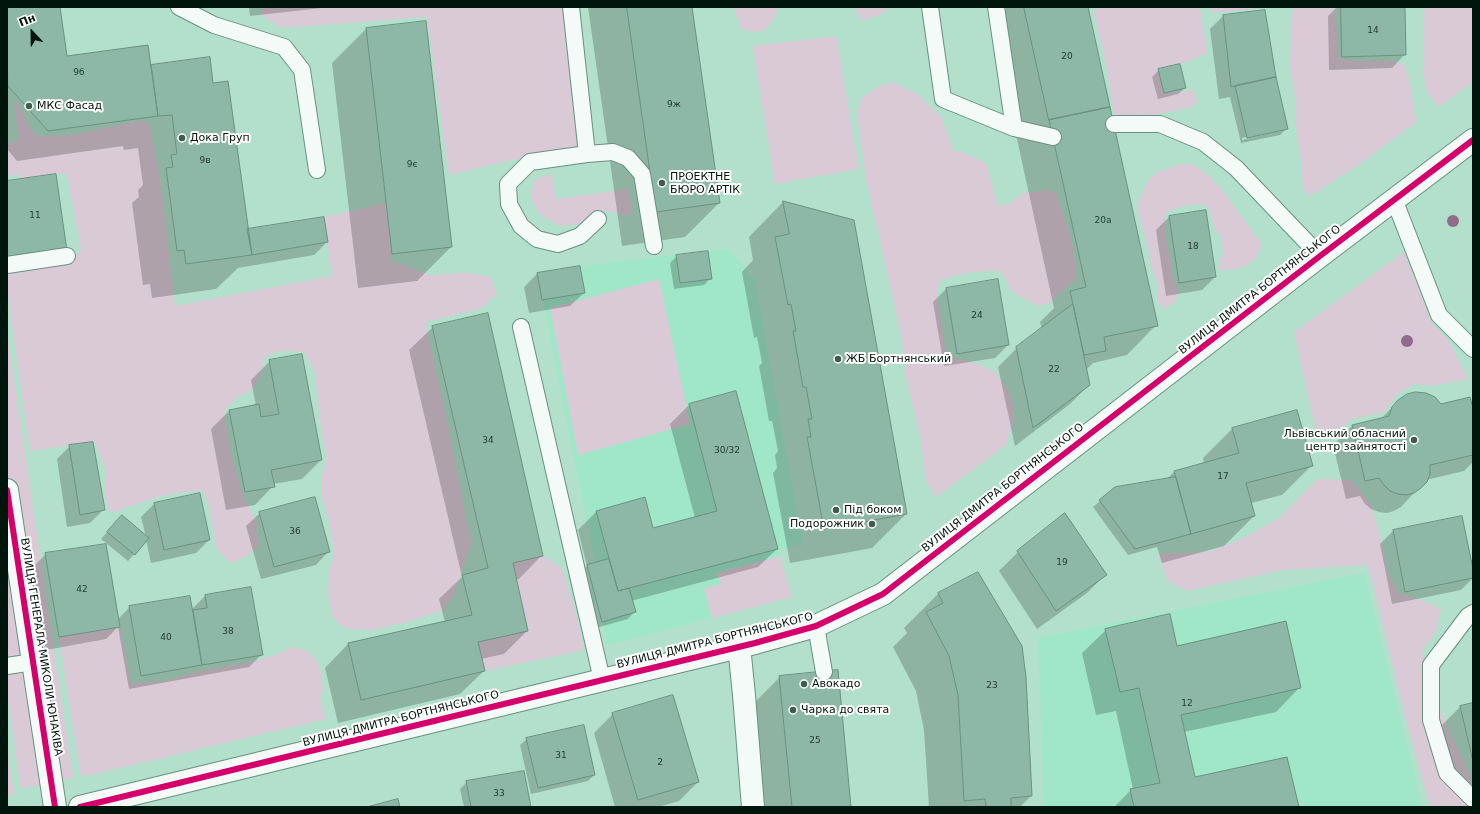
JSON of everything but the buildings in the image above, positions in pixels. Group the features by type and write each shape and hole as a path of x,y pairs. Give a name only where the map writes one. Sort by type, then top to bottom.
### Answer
{"street":[{"name":"ВУЛИЦЯ ДМИТРА БОРТНЯНСЬКОГО","path":"80,807 602,680 816,626 883,594 1394,199 1473,140"},
{"name":"ВУЛИЦЯ ГЕНЕРАЛА МИКОЛИ ЮНАКІВА","path":"7,490 10,535 33,662 55,807"},
{"path":"739,646 753,807"}],"lane":[{"path":"179,7 214,25 284,47 302,70 317,170"},
{"path":"571,7 587,154"},
{"path":"930,7 943,99 1014,128 1053,137"},
{"path":"996,7 1014,128"},
{"path":"1114,124 1160,124 1202,142 1236,168 1320,256"},
{"path":"598,219 580,236 558,244 537,239 521,226 509,204 508,184 530,162 613,152 628,158 642,174 654,246"},
{"path":"1394,199 1440,315 1473,349"},
{"path":"7,265 67,256"},
{"path":"521,327 602,680"},
{"path":"1473,614 1468,616 1431,665 1431,720 1447,773 1473,799"},
{"path":"816,626 824,672"},
{"path":"7,666 33,662"}],"shaded area":[{"path":"261,7 563,7 578,145 569,152 516,159 449,175 427,17 281,28 262,15"},
{"path":"733,7 776,7 778,11 766,30 754,32 741,29"},
{"path":"854,7 890,7 878,16 861,20"},
{"path":"1097,7 1200,7 1207,53 1187,62 1158,68 1163,94 1190,90 1194,92 1197,103 1192,107 1158,114 1123,117 1114,114 1106,65 1094,12"},
{"path":"1211,7 1275,7 1212,13"},
{"path":"1294,7 1335,7 1339,58 1357,61 1394,61 1404,65 1409,78 1416,122 1361,163 1310,196 1303,190 1301,159 1296,128 1295,96 1290,69 1291,17"},
{"path":"1424,7 1473,7 1473,82 1438,107 1427,92 1424,75"},
{"path":"836,36 859,169 775,184 753,46"},
{"path":"891,82 916,93 942,118 953,151 960,151 986,163 998,206 1010,203 1024,193 1047,190 1056,193 1072,242 1077,278 1049,303 1038,306 1012,292 1001,271 970,273 939,281 937,297 946,353 956,359 978,364 995,372 1009,391 1014,409 1012,427 1006,445 936,497 926,482 920,435 907,382 901,334 866,179 857,114 861,99 878,87"},
{"path":"15,101 18,103 31,130 38,136 70,135 139,121 149,123 161,185 175,306 332,276 324,217 386,203 392,263 406,265 430,275 468,273 491,278 497,294 480,309 425,322 448,425 466,519 472,541 454,595 443,610 412,621 371,630 346,629 333,618 328,595 329,573 334,553 329,521 321,492 322,475 327,459 321,429 315,373 305,353 284,351 274,353 264,358 262,371 253,389 235,399 224,411 230,451 243,496 256,521 259,545 247,556 231,563 217,550 210,509 203,491 169,494 110,512 106,500 105,468 96,445 93,442 30,451 7,289 7,269 69,261 81,250 67,174 20,179 20,175 7,175 7,144 19,139 14,105"},
{"path":"1180,164 1192,164 1209,176 1220,187 1261,243 1256,258 1252,262 1235,269 1220,271 1219,261 1223,253 1221,237 1214,227 1208,206 1186,206 1165,213 1166,238 1172,275 1179,292 1174,303 1163,309 1157,301 1157,282 1152,269 1137,206 1147,182 1156,173"},
{"path":"552,174 556,199 629,189 632,216 601,210 579,224 559,226 539,214 531,198 533,183 540,177"},
{"path":"728,249 755,280 803,544 778,549 792,597 607,645 602,622 595,562 537,273 580,266"},
{"path":"1404,252 1432,324 1448,339 1468,379 1432,386 1416,384 1398,393 1385,412 1351,419 1345,425 1317,436 1294,332"},
{"path":"659,279 690,424 578,455 550,308"},
{"path":"7,331 73,778 21,789 7,693"},
{"path":"1317,479 1351,480 1371,505 1380,535 1387,571 1398,593 1424,601 1441,609 1436,632 1422,651 1436,701 1473,782 1473,807 1430,807 1404,713 1373,583 1367,565 1283,570 1187,591 1168,582 1158,554 1208,552 1242,539 1279,518"},
{"path":"543,556 562,568 578,621 584,650 485,671 478,642 528,631 513,563"},
{"path":"780,556 792,597 712,618 704,588 721,584 716,573"},
{"path":"1364,573 1422,807 1044,807 1038,638"},
{"path":"120,627 131,684 166,681 195,672 246,663 273,656 292,647 307,651 316,660 321,672 323,691 320,699 326,719 81,777 59,637"},
{"path":"7,745 14,794 7,796"}],"cycle path":[{"path":"80,807 755,643 816,626 883,594 1320,256 1473,140"},
{"path":"7,490 55,807"}],"place":[{"name":"МКС Фасад","path":"29,106"},
{"name":"Дока Груп","path":"182,138"},
{"name":"ПРОЕКТНЕ БЮРО АРТІК","path":"662,183"},
{"name":"ЖБ Бортнянський","path":"838,359"},
{"name":"Львівський обласний центр зайнятості","path":"1414,440"},
{"name":"Під боком","path":"836,510"},
{"name":"Подорожник","path":"872,524"},
{"name":"Авокадо","path":"804,684"},
{"name":"Чарка до свята","path":"793,710"}]}
